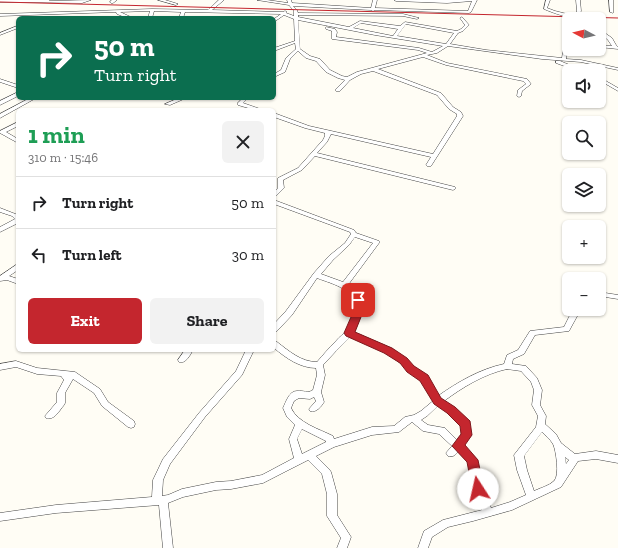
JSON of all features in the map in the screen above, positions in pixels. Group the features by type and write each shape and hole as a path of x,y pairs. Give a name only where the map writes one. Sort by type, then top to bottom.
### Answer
{"street":[{"path":"0,1 4,4 46,1 82,2 89,0"},
{"path":"160,0 176,4"},
{"path":"210,10 222,0"},
{"path":"259,0 373,10 469,12 475,0"},
{"path":"373,10 375,0"},
{"path":"396,0 429,0 446,2 475,0"},
{"path":"548,0 545,8 562,14"},
{"path":"578,0 579,12"},
{"path":"611,0 612,12"},
{"path":"276,19 284,13 291,4"},
{"path":"276,75 284,71 288,58 298,49 296,11 291,4"},
{"path":"150,16 152,10"},
{"path":"0,15 152,10 218,10 284,13 323,24 486,52 546,59 581,61 595,64"},
{"path":"182,16 183,10"},
{"path":"218,10 227,16"},
{"path":"75,16 78,12"},
{"path":"114,12 125,16"},
{"path":"44,16 49,13"},
{"path":"0,20 10,14"},
{"path":"296,16 403,15 417,18"},
{"path":"338,90 351,76 433,53 447,45 457,32 462,30 467,25 462,18"},
{"path":"349,29 360,22 402,28"},
{"path":"395,36 405,23 457,32"},
{"path":"323,24 324,27 334,30 334,38 419,49 433,53"},
{"path":"0,27 16,31"},
{"path":"0,34 16,28"},
{"path":"606,36 614,46 618,48"},
{"path":"276,49 298,42"},
{"path":"606,47 618,48"},
{"path":"298,49 308,57 318,60 328,71 348,79"},
{"path":"422,55 446,64 526,80 529,84 520,90 519,96"},
{"path":"564,56 564,60"},
{"path":"546,59 562,64"},
{"path":"606,66 618,66"},
{"path":"606,66 618,69"},
{"path":"373,69 439,94 451,108 459,113 460,116 429,166"},
{"path":"1,81 16,86"},
{"path":"606,82 618,90"},
{"path":"0,103 16,95"},
{"path":"18,107 30,100"},
{"path":"168,104 179,100"},
{"path":"244,100 240,104 253,108"},
{"path":"0,107 11,111"},
{"path":"0,116 16,108"},
{"path":"276,115 307,127 434,156"},
{"path":"1,133 16,125"},
{"path":"276,193 281,188 280,179 300,169 325,141 328,136 328,131"},
{"path":"1,133 16,140"},
{"path":"313,154 453,188"},
{"path":"276,203 377,242 344,286"},
{"path":"0,210 16,217"},
{"path":"0,230 16,220"},
{"path":"276,327 289,313 316,275 331,258 347,244 354,234"},
{"path":"16,268 0,279 7,278 16,281"},
{"path":"313,409 320,402 317,392 321,375 319,365 330,351 349,333 356,317 358,300 353,292 344,286 316,275"},
{"path":"606,295 618,297"},
{"path":"507,366 510,357 522,352 533,333 566,329 573,316"},
{"path":"349,333 388,350 403,361 424,378 437,401 451,410 466,424 467,435 451,453"},
{"path":"276,346 290,356 308,365 319,365"},
{"path":"182,360 188,352"},
{"path":"168,548 158,480 166,462 202,415 239,373 249,352"},
{"path":"0,367 16,364 37,371 72,374 97,391 105,404 131,424"},
{"path":"0,517 56,509 160,500 182,493 262,479 331,444 372,431 396,429 408,419 414,419 427,413 437,401 476,376 507,366 523,368 534,380 538,390 536,405 542,416 540,428 530,443 519,455 522,470 531,496"},
{"path":"49,416 61,403 61,393 69,379 62,373"},
{"path":"317,392 310,396 297,394 291,399 287,408 290,415 300,424 330,439 331,444"},
{"path":"414,419 426,428 442,431 472,460 478,489 488,513"},
{"path":"300,424 293,439 304,457 326,472 332,494 332,516 346,537 342,548"},
{"path":"540,425 554,436 559,446 562,477"},
{"path":"559,446 574,459"},
{"path":"423,548 428,534 446,523 512,506 558,484 574,459 596,455 618,459"}],"railway":[{"path":"0,2 618,18"}],"route":[{"path":"358,300 356,317 349,333 388,350 403,361 424,378 437,401 451,410 466,424 467,435 458,446 472,460 478,489"}]}
